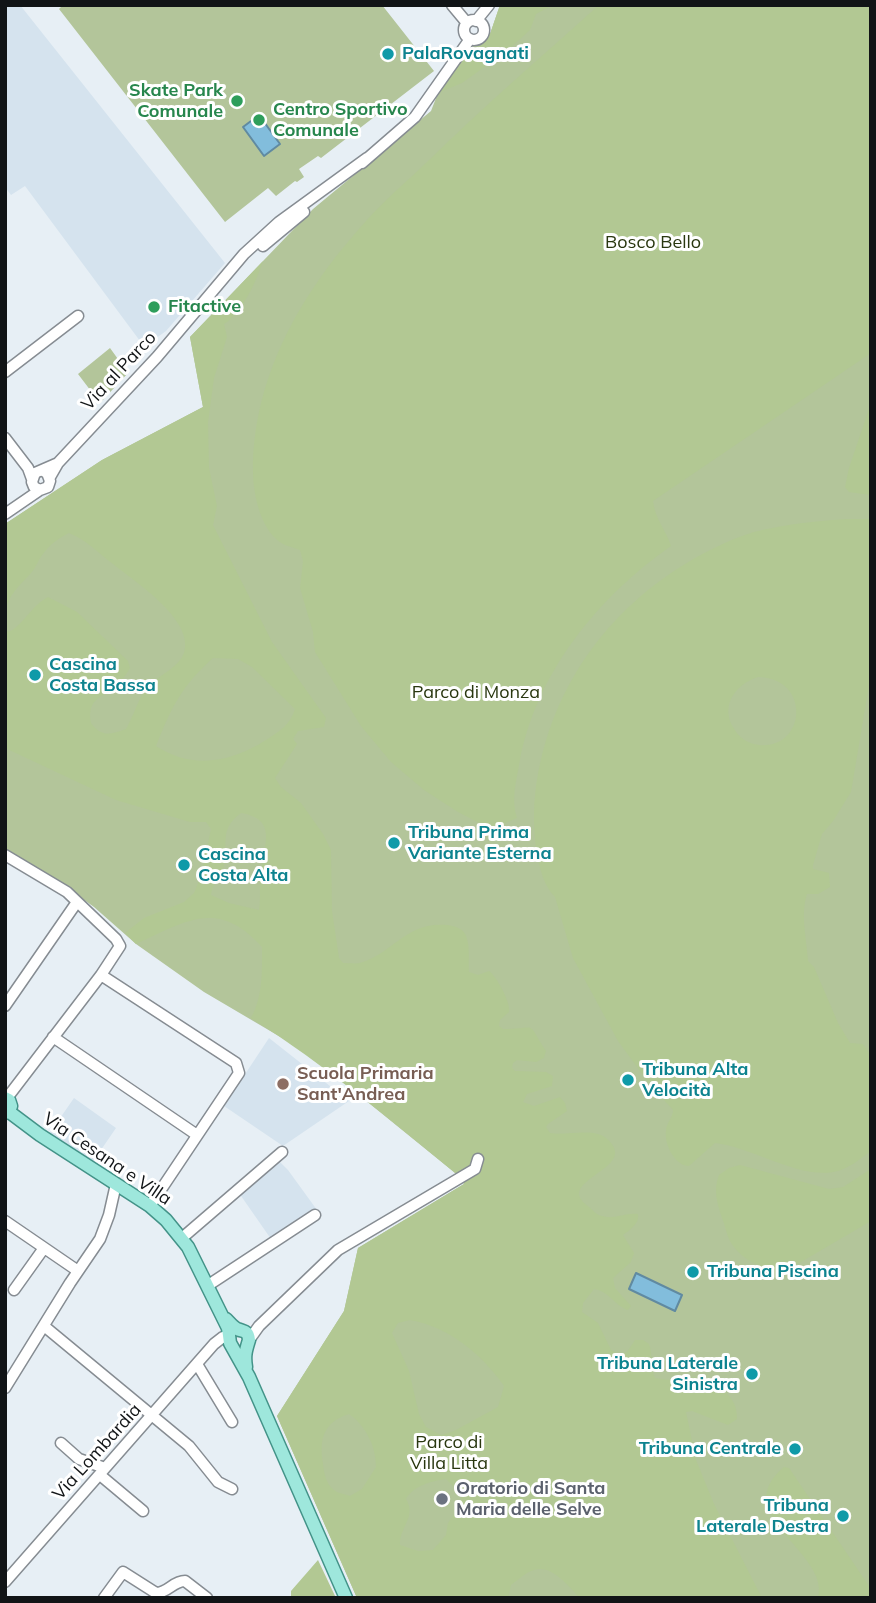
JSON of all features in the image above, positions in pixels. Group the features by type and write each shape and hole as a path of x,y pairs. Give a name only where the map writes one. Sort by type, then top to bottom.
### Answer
{"main road":[{"name":"Via Cesana e Villa","path":"6,1105 150,1206 182,1238 220,1314 238,1338 249,1377 346,1598"}],"street":[{"path":"452,5 472,22 482,24 483,34 479,38 470,39 464,33 472,22 489,5"},
{"name":"Via al Parco","path":"5,514 16,505 38,477 58,463 130,387 244,254 279,222 367,158 415,117 470,39"},
{"path":"5,372 78,316"},
{"path":"5,438 38,477"},
{"path":"5,855 67,892 120,946 6,1105"},
{"path":"5,1006 77,902"},
{"path":"101,975 236,1063 239,1073 150,1206"},
{"path":"53,1037 197,1135"},
{"path":"182,1238 282,1152"},
{"path":"238,1338 259,1326 338,1250 475,1169 478,1159"},
{"path":"5,1388 105,1228 116,1184"},
{"path":"207,1286 315,1215"},
{"path":"5,1221 78,1271"},
{"path":"14,1290 44,1248"},
{"path":"44,1326 189,1446 218,1482 232,1489"},
{"name":"Via Lombardia","path":"5,1582 214,1344 223,1337 238,1338"},
{"path":"197,1364 232,1422"},
{"path":"61,1443 79,1460 102,1471 143,1511"},
{"path":"104,1598 123,1572 156,1593 165,1592 177,1583 185,1581 207,1598"}],"shaded area":[{"path":"5,5 20,5 225,263 166,331 141,349 137,344 140,341 25,186 11,195 5,187"},
{"name":"Scuola Primaria Sant'Andrea","path":"269,1038 349,1101 283,1146 224,1106"},
{"path":"74,1098 116,1128 92,1163 49,1134"},
{"path":"278,1160 317,1210 271,1239 239,1193"}],"green space":[{"name":"Centro Sportivo Comunale","path":"63,5 382,5 434,71 321,158 318,156 299,169 304,177 276,196 268,188 225,222 59,9"},
{"name":"Parco di Monza","path":"500,5 871,5 871,1598 357,1598 277,1416 344,1311 358,1248 464,1184 460,1177 294,1045 204,992 136,944 94,907 5,849 5,524 102,460 203,407 190,337 313,209 431,111 438,93 464,53 490,34"},
{"path":"500,5 553,5 536,14 530,30 507,51 462,83 438,93 464,53 490,34"},
{"name":"Bosco Bello","path":"599,5 871,5 871,353 653,501 671,546 618,589 573,641 555,669 527,732 515,792 517,818 491,829 424,790 391,762 361,726 315,652 313,632 300,588 303,561 300,550 277,540 260,513 253,471 255,437 261,404 284,341 299,311 337,255 392,195 490,102"},
{"name":"Parco di Villa Litta","path":"263,261 253,287 242,305 224,324 227,337 214,378 208,422 209,468 217,506 213,525 272,642 326,718 324,727 298,731 293,739 297,744 275,778 281,787 301,803 331,850 332,911 339,958 343,963 360,963 410,933 433,925 460,929 468,943 469,972 478,975 489,971 506,997 509,1012 500,1020 499,1026 503,1029 530,1028 546,1051 544,1058 536,1062 517,1060 513,1063 512,1068 515,1071 546,1072 553,1076 552,1086 527,1094 523,1102 534,1106 560,1097 567,1111 548,1124 546,1127 550,1133 592,1133 604,1136 611,1143 615,1152 612,1161 586,1182 580,1190 580,1198 595,1212 606,1217 638,1214 636,1223 623,1235 634,1253 631,1262 613,1278 615,1288 631,1306 628,1310 604,1292 594,1289 583,1303 582,1312 598,1323 611,1350 620,1355 627,1352 635,1340 643,1340 649,1344 655,1378 706,1379 723,1390 732,1400 737,1419 728,1425 692,1411 686,1412 696,1460 714,1504 762,1598 580,1598 554,1573 541,1569 528,1572 511,1585 508,1598 357,1598 277,1416 344,1311 358,1248 464,1184 460,1177 358,1094 251,1018 260,992 262,947 246,932 216,918 201,918 136,944 125,933 144,918 184,902 194,893 201,876 211,829 206,822 190,822 116,800 5,748 5,626 8,632 13,630 48,597 77,612 128,661 130,668 123,678 114,688 98,698 91,708 91,723 103,733 126,729 148,686 182,658 185,640 172,615 148,591 87,543 69,533 41,556 33,571 12,594 5,611 5,524 102,460 203,407 190,337","holes":["213,658 238,659 252,667 295,709 280,730 240,754 212,760 170,754 156,746 178,698","241,813 253,816 260,821 266,834 260,876 259,910 229,903 211,895 223,869 227,832","410,1320 438,1329 475,1353 504,1386 498,1407 454,1431 441,1435 426,1427 419,1414 409,1371 392,1333 398,1323","349,1414 369,1437 374,1452 376,1467 362,1489 350,1496 334,1490 325,1475 323,1440 333,1422","446,1479 462,1499 448,1523 446,1535 433,1550 418,1551 400,1545 410,1511 406,1499 418,1487"]},
{"path":"110,348 128,373 100,403 78,374"},
{"path":"871,403 871,495 849,492 845,487"},
{"path":"871,519 871,673 851,792 822,834 813,865 813,869 829,873 830,887 818,894 807,894 804,919 808,961 814,967 838,1023 850,1043 863,1044 871,1056 871,1151 847,1167 824,1173 793,1168 745,1150 715,1143 689,1166 684,1165 671,1153 667,1142 666,1128 673,1110 618,1041 573,958 555,897 543,877 536,849 534,820 541,758 567,689 586,658 608,629 634,602 663,579 695,558 746,534 789,525","holes":["758,677 775,680 788,689 794,700 794,726 786,737 775,744 751,743 741,737 733,727 729,719 729,703 737,690 750,680"]},
{"path":"740,1165 829,1189 843,1187 871,1169 871,1221 789,1269 763,1267 747,1259 729,1239 716,1196 719,1175"},
{"path":"784,1467 789,1468 871,1589 871,1598 818,1598 818,1581 810,1565 773,1517 767,1501 769,1485"},
{"path":"318,1560 336,1598 291,1596 291,1591"}],"water":[{"path":"259,115 280,144 264,156 243,127"},
{"path":"636,1273 682,1295 675,1311 629,1289"}],"place":[{"name":"PalaRovagnati","path":"388,54"},
{"name":"Skate Park Comunale","path":"237,101"},
{"name":"Centro Sportivo Comunale","path":"259,120"},
{"name":"Fitactive","path":"154,307"},
{"name":"Cascina Costa Bassa","path":"35,675"},
{"name":"Tribuna Prima Variante Esterna","path":"394,843"},
{"name":"Cascina Costa Alta","path":"184,865"},
{"name":"Tribuna Alta Velocità","path":"628,1080"},
{"name":"Scuola Primaria Sant'Andrea","path":"283,1084"},
{"name":"Tribuna Piscina","path":"693,1272"},
{"name":"Tribuna Laterale Sinistra","path":"752,1374"},
{"name":"Tribuna Centrale","path":"795,1449"},
{"name":"Oratorio di Santa Maria delle Selve","path":"442,1499"},
{"name":"Tribuna Laterale Destra","path":"843,1516"}]}
